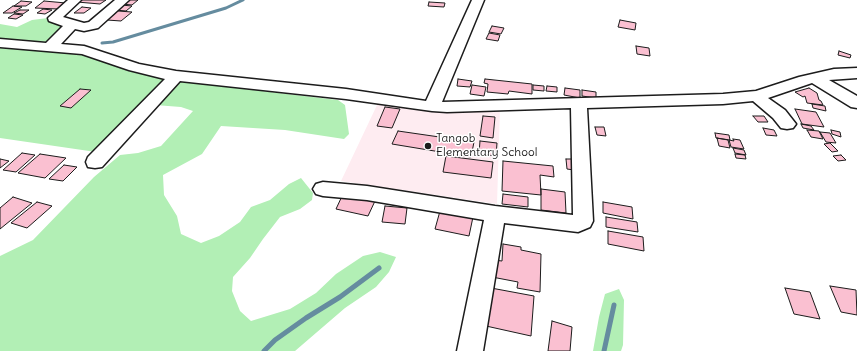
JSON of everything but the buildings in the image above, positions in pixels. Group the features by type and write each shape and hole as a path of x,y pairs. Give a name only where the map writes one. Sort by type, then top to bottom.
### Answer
{"street":[{"path":"76,0 54,18 72,25 84,27 93,25 123,0"},
{"path":"432,106 478,0"},
{"path":"51,46 72,25"},
{"path":"0,43 51,46 84,50 134,67 176,76 346,94 432,106 665,102 756,96 815,78 834,74 857,73"},
{"path":"95,162 176,76"},
{"path":"815,78 857,103"},
{"path":"756,96 779,114 787,124"},
{"path":"323,189 366,193 495,214 578,224 583,221 579,103"},
{"path":"470,351 495,214"}],"shaded area":[{"name":"Tangob Elementary School","path":"378,103 459,112 500,109 497,204 341,181"}],"green space":[{"path":"48,18 49,20 63,27 48,42 0,40 0,24 17,27 32,20"},
{"path":"0,46 83,53 128,71 167,80 96,152 0,138"},
{"path":"177,81 338,100 345,105 349,134 344,139 285,130 221,126 202,154 163,175 164,195 177,216 181,234 201,243 219,236 240,222 251,207 270,200 289,184 301,178 313,193 312,200 300,209 280,217 250,258 233,277 232,291 240,311 251,321 290,309 316,293 336,274 363,256 380,252 396,257 389,272 376,287 345,308 295,351 0,351 0,256 33,240 94,177 120,155 138,153 161,146 193,111 181,107 155,105"},
{"path":"619,289 624,300 623,345 621,351 593,351 605,294"}],"waterway":[{"path":"102,43 113,42 226,8 243,0"},
{"path":"264,351 275,340 306,318 340,297 379,268"},
{"path":"604,351 614,305"}],"place":[{"name":"Tangob Elementary School","path":"428,146"}]}
